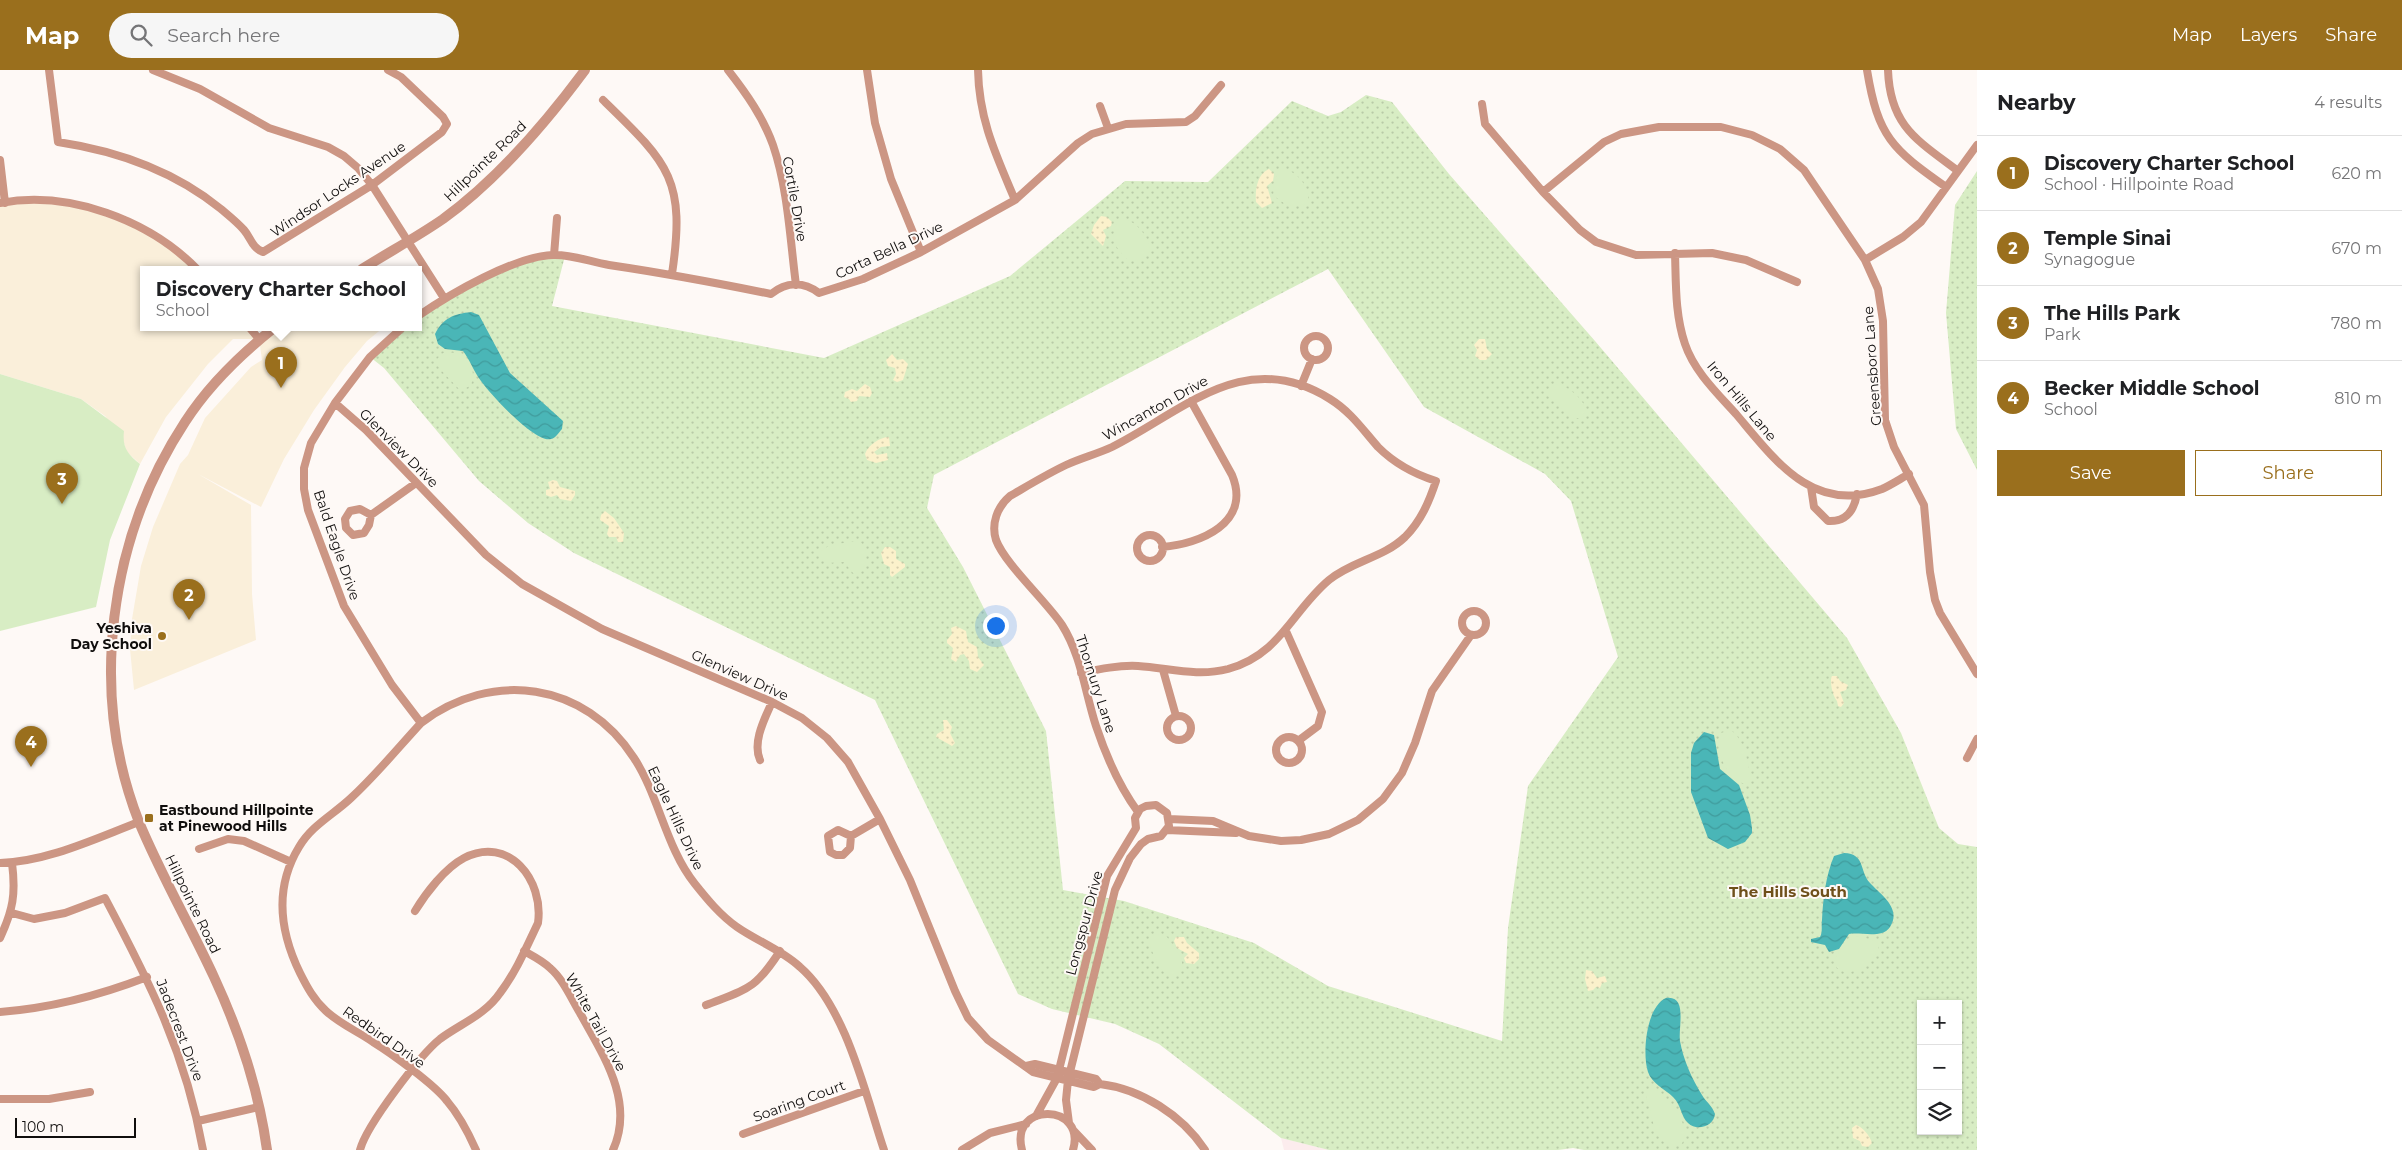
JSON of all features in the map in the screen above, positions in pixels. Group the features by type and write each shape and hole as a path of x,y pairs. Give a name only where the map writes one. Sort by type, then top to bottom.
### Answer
{"street":[{"name":"Windsor Locks Avenue","path":"49,70 58,142 120,154 173,177 221,209 244,230 257,250 263,252 372,185 442,132 447,124 443,117 401,77 388,70"},
{"path":"154,70 200,89 269,128 328,147 344,156 358,168 372,185 409,240 444,298"},
{"name":"Hillpointe Road","path":"367,266 443,219 492,176 545,120 585,70"},
{"name":"Cortile Drive","path":"728,70 745,92 773,145 781,176 796,285"},
{"path":"867,70 875,123 891,179 921,252"},
{"path":"978,70 979,93 989,140 1015,200"},
{"path":"1867,70 1873,105 1887,136 1902,154 1946,187"},
{"path":"1888,70 1888,84 1898,117 1909,132 1958,171"},
{"name":"Corta Bella Drive","path":"796,285 808,285 819,292 833,290 863,279 921,252 1015,200 1078,143 1108,128 1126,124 1186,122 1195,116 1221,85"},
{"path":"603,100 649,144 670,179 676,199 678,220 672,274"},
{"path":"1482,104 1485,124 1543,192 1580,230 1606,247 1636,254 1712,253 1746,260 1797,282"},
{"path":"1100,106 1108,128"},
{"name":"Greensboro Lane","path":"1543,192 1588,153 1621,134 1659,127 1721,128 1759,138 1780,149 1804,170 1865,260 1878,289 1883,321 1886,420 1894,447 1924,505 1930,572 1935,600 1940,613 1977,674"},
{"path":"1865,260 1903,237 1921,222 1977,146"},
{"path":"0,160 2,203 62,203 91,209 119,218 170,246 193,266"},
{"path":"554,255 557,218"},
{"name":"Iron Hills Lane","path":"1675,254 1680,328 1693,362 1778,463 1791,475 1811,487 1838,494 1857,494 1882,489 1909,474"},
{"path":"422,313 444,298 514,266 554,255 672,274 771,294 780,287 796,285"},
{"path":"252,331 259,339"},
{"name":"Hillpointe Road","path":"267,1150 259,1107 225,1002 139,822 121,757 112,689 113,620 125,557 143,503 174,438 195,407 218,380 269,331"},
{"name":"Bald Eagle Drive","path":"399,331 366,362 335,403 311,443 304,468 304,489 308,510 344,606 392,685 421,723"},
{"path":"1301,386 1312,359"},
{"name":"Wincanton Drive","path":"995,519 1000,506 1010,496 1065,465 1111,447 1216,388 1245,381 1275,380 1318,392 1344,408 1378,446 1398,464 1436,481 1425,510 1404,538 1384,552 1345,569 1329,580 1286,630"},
{"path":"1162,547 1182,546 1206,537 1225,522 1235,502 1234,479 1192,401"},
{"name":"Glenview Drive","path":"335,403 366,430 486,555 522,584 602,629 772,702 802,718 827,738 848,762 880,819 910,880 955,991 968,1018 988,1040 1026,1066 1035,1064 1058,1074 1096,1079 1100,1084 1112,1085 1153,1101 1192,1132 1205,1150"},
{"path":"371,514 416,483"},
{"path":"1811,487 1814,507 1828,521 1837,522 1847,516 1854,508 1857,494"},
{"name":"Thornury Lane","path":"995,519 995,532 999,546 1061,624 1076,654 1096,726 1108,757 1123,789 1138,812"},
{"path":"1081,673 1124,666 1204,673 1230,668 1266,651 1286,630 1322,714 1318,726 1298,741"},
{"path":"1138,812 1146,806 1156,805 1164,810 1169,819 1167,830 1243,834 1281,841 1313,838 1344,828 1371,810 1383,799 1402,773 1415,743 1432,691 1471,635"},
{"path":"1163,670 1176,716"},
{"name":"Eagle Hills Drive","path":"421,723 434,713 463,698 496,690 529,690 562,698 589,711 614,732 635,759 684,868 712,906 736,926 780,951 800,966 818,985 831,1004 884,1150"},
{"path":"760,760 758,755 761,730 772,702"},
{"name":"Redbird Drive","path":"421,723 350,798 322,819 310,831 291,862 284,885 282,910 284,932 292,956 310,993 324,1010 341,1024 374,1042 446,1099 465,1126 476,1150"},
{"path":"1967,758 1977,739"},
{"name":"Longspur Drive","path":"1036,1116 1058,1074 1102,890 1114,863 1136,828 1135,821 1138,812"},
{"path":"851,836 880,819"},
{"path":"1169,819 1213,821 1243,834"},
{"path":"0,863 37,859 73,848 139,822"},
{"name":"Longspur Drive","path":"1073,1150 1074,1138 1066,1100 1069,1076 1115,890 1126,866 1141,844 1148,839 1161,836 1167,830"},
{"path":"199,848 228,839 244,842 291,862"},
{"path":"360,1150 369,1128 412,1071 439,1040 479,1015 500,994 538,923 539,898 536,887 526,872 512,860 501,855 477,854 455,864 422,899 415,911"},
{"path":"0,938 12,914 15,889 12,863"},
{"name":"Jadecrest Drive","path":"12,914 34,919 65,912 105,898 147,977 166,1020 188,1083 204,1150"},
{"name":"White Tail Drive","path":"524,951 551,968 563,984 612,1072 620,1107 619,1127 613,1150"},
{"path":"706,1005 749,988 764,977 780,951"},
{"path":"0,1012 70,1003 109,992 147,977"},
{"name":"Soaring Court","path":"742,1134 864,1091"},
{"path":"0,1099 49,1099 90,1092"},
{"path":"198,1121 259,1107"},
{"path":"962,1150 990,1133 1026,1124 1036,1116 1053,1114 1071,1126 1092,1150"},
{"path":"1022,1150 1020,1139 1026,1124"}],"shaded area":[{"path":"33,201 91,209 145,231 193,266 140,266 140,331 252,331 259,339 233,339 208,364 166,417 140,464 127,452 123,441 105,416 81,399 0,374 0,203"},
{"path":"270,331 379,331 367,341 345,367 314,410 284,459 261,507 198,474 251,505 252,594 256,640 134,690 130,649 132,619 141,566 153,527 180,464 188,455 205,418 251,367 262,360 259,339"},
{"path":"1281,1138 1329,1150 1284,1150"}],"green space":[{"path":"1366,95 1392,102 1449,174 1595,341 1847,638 1901,733 1939,828 1958,844 1977,847 1977,1150 1584,1150 1573,1148 1558,1150 1329,1150 1281,1138 1159,1044 1115,1024 1052,1009 1018,994 875,700 574,553 528,523 479,481 384,368 370,357 399,331 422,331 422,314 482,279 541,257 565,256 552,306 824,358 1010,276 1125,181 1208,182 1292,101 1328,116 1341,112","holes":["1328,269 1424,407 1545,474 1571,501 1618,657 1528,786 1508,928 1502,1041 1328,986 1254,943 1124,901 1063,890 1046,731 963,567 927,508 934,475"]},
{"path":"1284,169 1297,176 1307,190 1308,200 1304,205 1288,206 1274,196 1276,176 1279,170"},
{"path":"1977,171 1977,470 1956,429 1946,313 1955,205"},
{"path":"1119,220 1129,220 1138,227 1148,241 1150,251 1141,261 1128,260 1114,242 1116,226"},
{"path":"443,353 459,354 467,360 473,376 470,385 459,389 439,368 436,360"},
{"path":"0,374 81,399 124,431 125,446 132,457 140,464 110,540 96,607 0,631"},
{"path":"1557,384 1570,390 1582,401 1586,409 1582,418 1573,418 1548,396 1548,389"},
{"path":"857,541 864,546 866,551 866,561 859,574 853,573 844,562 827,563 820,558 821,551 830,545"},
{"path":"1730,730 1739,738 1745,751 1751,778 1746,784 1739,782 1733,777 1720,755 1719,739 1721,733"},
{"path":"1155,934 1167,937 1181,958 1183,968 1178,974 1167,974 1160,969 1149,942 1149,938"},
{"path":"1858,936 1876,941 1879,945 1877,952 1860,969 1845,972 1834,963 1835,959 1847,943"},
{"path":"1649,1090 1658,1091 1675,1109 1683,1123 1684,1138 1681,1145 1671,1145 1659,1137 1646,1098"}],"sand":[{"path":"1269,169 1274,174 1273,181 1267,186 1272,203 1262,208 1256,202 1256,192 1259,178"},
{"path":"1101,216 1107,217 1112,222 1111,226 1103,230 1106,236 1103,246 1091,234 1094,225"},
{"path":"1479,339 1485,339 1487,349 1492,354 1486,360 1480,360 1475,356 1477,350 1474,345"},
{"path":"892,354 897,360 903,359 908,364 903,380 897,382 893,380 896,374 895,368 888,366 886,360"},
{"path":"865,384 870,387 872,393 870,397 859,396 857,401 851,402 844,397 845,392 852,389 857,391"},
{"path":"889,437 890,446 881,447 874,452 877,455 887,453 888,460 876,463 867,460 865,454 869,448 878,440"},
{"path":"557,481 560,487 575,491 571,501 560,499 557,495 551,497 546,495 546,490 550,489 548,482"},
{"path":"605,511 614,518 624,533 623,542 618,542 616,537 609,537 607,534 609,526 600,520 601,515"},
{"path":"885,547 890,547 896,551 896,559 905,564 905,567 892,577 890,575 890,567 884,564 881,553"},
{"path":"956,626 966,631 968,642 977,647 978,657 984,665 977,672 970,669 969,661 964,654 960,655 956,662 951,659 953,648 947,643 947,640 952,634 951,628"},
{"path":"1832,676 1837,676 1840,681 1848,685 1846,690 1840,692 1844,703 1841,707 1838,706 1833,693"},
{"path":"943,720 947,720 952,727 950,733 955,743 952,746 936,737 937,734 944,730"},
{"path":"1176,937 1184,937 1187,943 1199,953 1199,959 1194,964 1186,963 1184,958 1188,954 1177,948 1174,941"},
{"path":"1586,970 1592,971 1597,978 1605,976 1607,982 1602,983 1600,988 1596,987 1588,991 1585,979"},
{"path":"1856,1125 1864,1130 1870,1138 1872,1143 1868,1147 1862,1146 1860,1141 1853,1138 1852,1128"}],"water":[{"path":"471,312 479,315 510,373 563,421 562,429 551,439 535,434 514,417 481,381 463,351 445,349 438,344 435,334 445,321 459,314"},
{"path":"1704,732 1714,735 1720,769 1739,785 1750,815 1752,833 1745,842 1728,849 1708,838 1691,792 1691,753 1694,743"},
{"path":"1844,853 1856,856 1859,860 1870,883 1889,902 1892,908 1893,920 1890,927 1882,933 1849,934 1839,949 1829,952 1825,945 1811,942 1811,939 1821,935 1825,887 1834,856"},
{"path":"1666,998 1673,998 1680,1007 1680,1041 1683,1055 1695,1082 1715,1114 1712,1122 1704,1126 1696,1127 1688,1123 1676,1100 1656,1083 1648,1072 1645,1054 1647,1032 1654,1011 1659,1003"}],"place":[{"name":"Discovery Charter School","path":"281,388"},
{"name":"The Hills Park","path":"62,504"},
{"name":"Temple Sinai","path":"189,620"},
{"name":"Yeshiva Day School","path":"162,636"},
{"name":"Becker Middle School","path":"31,767"},
{"name":"Eastbound Hillpointe at Pinewood Hills","path":"149,818"}],"district":[{"name":"The Hills South","path":"1788,892"}]}
